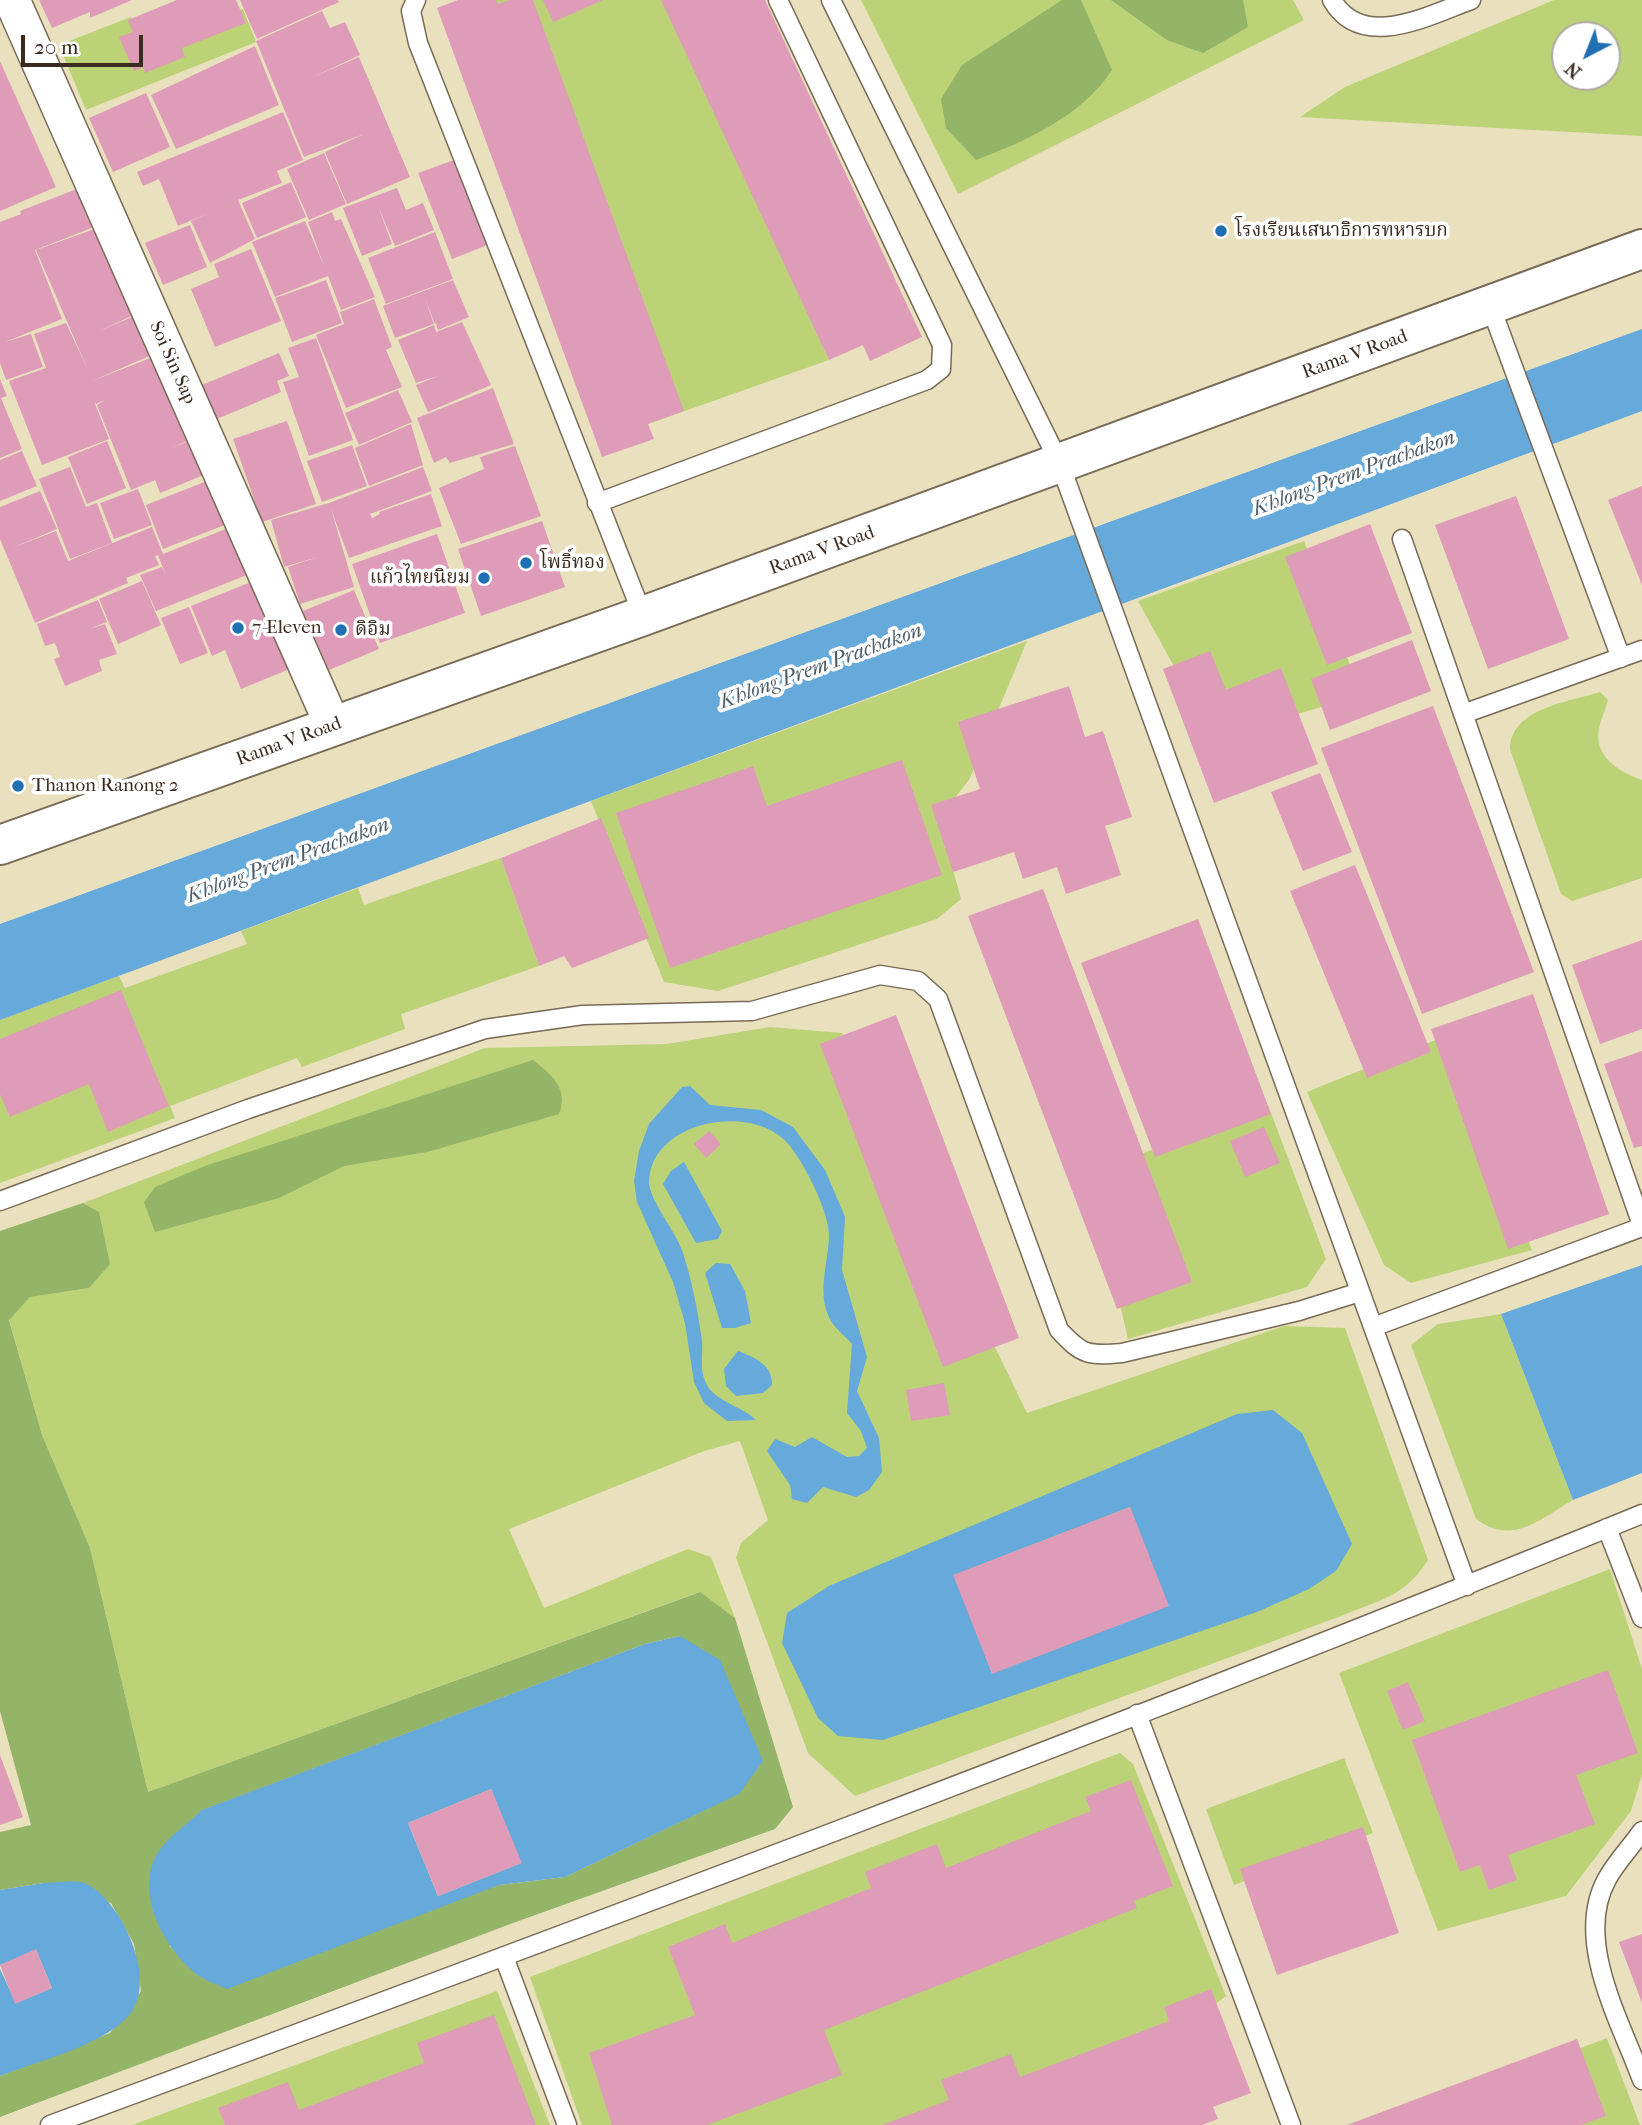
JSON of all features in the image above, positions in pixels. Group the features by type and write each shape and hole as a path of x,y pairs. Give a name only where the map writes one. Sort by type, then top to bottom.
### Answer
{"main road":[{"name":"Rama V Road","path":"0,845 643,616 1642,249"}],"street":[{"name":"Soi Sin Sap","path":"12,0 332,726"}],"lane":[{"path":"416,0 411,11 418,43 643,616"},
{"path":"597,503 927,380 941,369 942,345 778,0"},
{"path":"831,0 1060,464 1467,1586"},
{"path":"1332,0 1338,10 1362,27 1396,26 1471,0"},
{"path":"1490,305 1551,476 1621,658"},
{"path":"1373,1327 1642,1226 1402,539"},
{"path":"1463,714 1642,650"},
{"path":"0,1201 248,1109 485,1029 583,1015 752,1012 880,975 918,981 938,999 1059,1330 1078,1351 1095,1356 1122,1353 1299,1311 1360,1292"},
{"path":"50,2125 504,1957 1467,1586 1642,1514"},
{"path":"1607,1528 1642,1618"},
{"path":"1137,1714 1287,2124"},
{"path":"1642,1831 1606,1880 1596,1917 1596,1945 1604,1978 1642,2080"},
{"path":"504,1957 567,2125"}],"green space":[{"path":"473,0 680,0 829,360 648,424"},
{"path":"861,0 1293,0 1304,20 958,194"},
{"path":"1062,0 1081,0 1112,70 1100,86 1069,114 1033,135 976,160 946,128 941,99 962,65"},
{"path":"1111,0 1243,0 1248,27 1203,53 1167,40"},
{"path":"1554,0 1642,0 1642,136 1300,117 1345,87"},
{"path":"243,9 256,42 86,110 59,45 131,17 144,48"},
{"path":"1304,541 1361,695 1214,739 1138,601"},
{"path":"1027,641 969,780 939,818 961,899 937,919 718,991 664,982 591,801"},
{"path":"1600,692 1608,700 1599,728 1600,747 1610,762 1642,780 1642,878 1572,901 1561,894 1510,749 1513,735 1520,724 1531,716 1558,704"},
{"path":"501,858 539,966 401,1014 405,1029 302,1067 297,1058 170,1106 175,1118 0,1183 0,1020 119,976 125,988 247,944 241,931 358,888 364,905"},
{"path":"770,1027 842,1033 1027,1413 1284,1326 1345,1328 1428,1560 1419,1572 1400,1590 1367,1606 855,1796 808,1753 736,1558 741,1543 768,1520 740,1441 704,1451 509,1529 544,1608 688,1549 711,1557 735,1618 699,1592 148,1792 90,1548 42,1435 9,1319 29,1297 89,1288 99,1212 83,1203 485,1048 667,1044"},
{"path":"1443,1037 1532,1250 1411,1283 1384,1265 1307,1092"},
{"path":"533,1060 557,1083 562,1097 559,1114 427,1152 344,1166 279,1198 155,1232 144,1202 155,1187 205,1166"},
{"path":"1268,1105 1326,1259 1307,1287 1128,1339 1116,1286 1123,1161"},
{"path":"83,1203 99,1212 110,1264 89,1288 30,1297 9,1320 42,1435 90,1548 148,1792 700,1592 735,1618 793,1807 775,1829 513,1923 0,2117 0,2076 110,2033 141,1991 134,1944 111,1903 44,1883 0,1890 0,1832 31,1825 0,1711 0,1231","holes":["680,1636 709,1808 565,1877 499,1885 170,1947 203,1810 645,1644"]},
{"path":"1501,1314 1573,1500 1538,1521 1514,1530 1489,1527 1476,1519 1411,1345 1438,1324"},
{"path":"1610,1569 1642,1669 1642,1775 1631,1811 1566,1896 1438,1931 1339,1673"},
{"path":"1120,1753 1133,1764 1226,1996 1176,2034 928,2125 582,2125 530,1977"},
{"path":"1344,1758 1373,1833 1234,1885 1206,1809"},
{"path":"497,1991 550,2125 132,2125"},
{"path":"1607,2038 1640,2125 1378,2125"}],"water":[{"name":"Khlong Prem Prachakon","path":"1642,329 1642,411 0,1020 0,924"},
{"path":"690,1086 710,1105 761,1110 793,1127 825,1170 845,1217 842,1270 867,1357 857,1391 879,1438 882,1472 869,1490 856,1497 823,1487 807,1503 792,1499 790,1485 767,1451 775,1439 795,1447 812,1437 847,1457 859,1456 867,1448 861,1431 847,1413 852,1344 831,1321 824,1301 829,1237 821,1203 803,1165 790,1146 774,1132 753,1124 730,1121 685,1131 667,1144 654,1161 649,1182 653,1198 680,1245 686,1264 699,1319 702,1369 707,1386 719,1397 756,1420 727,1421 704,1403 694,1382 685,1323 673,1282 637,1202 634,1181 639,1151 649,1124 682,1087"},
{"path":"684,1162 722,1231 718,1239 696,1243 663,1184 671,1171"},
{"path":"716,1263 730,1264 745,1291 751,1323 735,1328 722,1328 705,1273"},
{"path":"1642,1265 1642,1473 1573,1500 1501,1314"},
{"path":"738,1351 756,1359 769,1372 772,1385 763,1393 736,1396 726,1386 724,1369"},
{"path":"1273,1410 1302,1433 1352,1544 1336,1571 1309,1589 1257,1612 883,1740 838,1736 818,1718 782,1643 787,1613 829,1586 1237,1414","holes":["1130,1507 1168,1606 992,1673 954,1575"]},
{"path":"680,1636 720,1660 763,1761 739,1794 565,1877 499,1885 227,1989 194,1972 162,1933 150,1900 152,1866 163,1845 202,1810 645,1644","holes":["491,1789 521,1863 438,1896 408,1823"]},
{"path":"72,1881 87,1884 100,1893 112,1907 132,1943 138,1963 138,1999 130,2014 104,2035 70,2051 0,2076 0,1969 16,2003 52,1988 36,1950 0,1965 0,1890"}],"building":[{"path":"39,0 132,0 90,18 90,12 52,28"},
{"path":"177,0 236,0 246,23 182,48 185,57 145,73 144,67 134,71 119,37 133,32 128,20"},
{"path":"240,0 338,0 339,2 257,39"},
{"path":"458,0 496,0 498,4 510,0 533,0 684,411 648,424 654,439 602,457 437,8"},
{"path":"543,0 603,0 553,22"},
{"path":"661,0 765,0 922,337 870,361 863,345 829,360"},
{"path":"322,11 330,28 345,22 360,55 313,77 359,57 410,177 347,204 325,152 364,134 304,157 256,41"},
{"path":"255,46 279,105 176,149 151,95"},
{"path":"0,61 56,187 0,211"},
{"path":"146,93 170,147 113,172 89,118"},
{"path":"283,112 303,160 277,171 282,183 238,200 255,239 210,263 191,221 209,213 178,226 159,179 143,186 137,172"},
{"path":"324,153 346,204 309,220 287,169"},
{"path":"457,159 490,244 452,259 418,173"},
{"path":"291,182 306,217 257,238 242,203"},
{"path":"82,187 97,226 35,250 62,319 5,342 31,334 43,367 6,380 0,363 0,222 21,214 20,211"},
{"path":"397,188 406,210 423,203 434,230 395,246 378,206 392,244 362,256 343,208"},
{"path":"332,212 335,221 341,219 375,297 341,310 328,276 275,297 252,242 305,221 324,266 308,222"},
{"path":"190,225 207,267 163,285 145,243"},
{"path":"100,227 136,314 99,331 137,315 154,354 92,381 153,357 196,437 171,448 197,438 211,472 160,493 155,480 131,490 97,405 105,400 96,404 94,401 109,439 42,465 9,381 46,368 34,334 66,323 88,370 36,250"},
{"path":"435,232 453,279 386,304 368,258"},
{"path":"251,249 281,321 215,347 191,289 219,277 214,264"},
{"path":"326,280 342,323 292,342 275,298"},
{"path":"453,280 469,317 438,330 436,324 439,322 435,324 425,299 434,324 395,338 383,306"},
{"path":"374,299 392,347 386,350 402,387 346,408 316,335 344,324 340,312"},
{"path":"462,322 491,385 428,412 416,385 438,376 416,383 398,340 434,325 436,332"},
{"path":"316,338 353,440 309,456 283,382 299,377 288,348"},
{"path":"279,353 289,376 277,381 281,392 217,419 202,385"},
{"path":"0,379 7,396 1,398 22,449 0,458"},
{"path":"493,388 514,444 450,463 446,457 434,463 417,418"},
{"path":"398,390 412,422 359,445 345,413"},
{"path":"287,421 316,504 262,522 233,439"},
{"path":"411,424 423,465 369,486 355,448"},
{"path":"107,441 126,488 87,504 68,457"},
{"path":"352,445 367,486 322,502 307,461"},
{"path":"515,446 541,516 461,544 439,488 484,469 480,457"},
{"path":"22,451 37,486 0,501 0,460"},
{"path":"70,467 86,507 97,503 112,543 70,559 39,479"},
{"path":"423,467 432,491 370,514 372,518 380,514 379,512 431,494 442,526 349,558 331,509 354,587 300,604 288,567 318,557 284,567 271,520 329,503"},
{"path":"212,479 230,523 163,549 146,505"},
{"path":"1642,486 1642,585 1608,500"},
{"path":"138,489 152,525 114,539 100,503"},
{"path":"40,491 57,529 12,548 56,531 68,561 152,527 163,554 233,526 252,573 156,611 140,575 162,567 166,576 158,555 155,556 159,565 126,578 128,583 35,623 0,539 0,507"},
{"path":"1516,496 1569,639 1488,669 1435,525"},
{"name":"โพธิ์ทอง","path":"542,521 565,587 481,616 458,549"},
{"path":"1370,524 1412,633 1327,665 1285,557"},
{"path":"437,534 465,613 380,643 352,564"},
{"name":"7-Eleven","path":"256,580 292,668 241,689 225,650 212,656 191,606"},
{"path":"142,581 161,625 118,644 99,599"},
{"name":"ดิอิม","path":"354,590 379,649 329,670 303,611"},
{"path":"98,600 107,622 89,629 105,624 117,654 99,660 102,671 65,686 54,659 60,657 55,643 45,646 37,624"},
{"path":"189,607 208,653 180,664 161,618"},
{"path":"1412,640 1431,691 1330,730 1311,679"},
{"path":"1210,651 1226,690 1281,668 1318,764 1214,803 1163,669"},
{"path":"1069,686 1085,737 1103,731 1132,817 1105,826 1121,875 1066,894 1057,867 1023,879 1014,852 953,872 931,805 980,789 958,722"},
{"path":"1433,706 1534,972 1422,1014 1321,748"},
{"path":"902,760 942,875 670,968 616,813 753,766 767,806"},
{"path":"1320,773 1352,852 1303,871 1271,792"},
{"path":"601,818 649,938 572,968 564,956 539,966 501,858"},
{"path":"1355,865 1431,1052 1367,1078 1290,891"},
{"path":"1043,889 1192,1282 1117,1309 968,916"},
{"path":"1198,919 1271,1114 1155,1157 1081,963"},
{"path":"1642,940 1642,1029 1600,1044 1572,965"},
{"path":"121,990 169,1106 108,1132 89,1084 10,1117 0,1094 0,1039"},
{"path":"1533,994 1609,1214 1508,1249 1431,1029"},
{"path":"896,1015 1019,1338 943,1367 820,1044"},
{"path":"1642,1051 1642,1146 1634,1148 1604,1064"},
{"path":"1264,1127 1280,1163 1245,1177 1230,1141"},
{"path":"709,1131 721,1144 706,1158 694,1144"},
{"path":"944,1383 950,1415 911,1421 906,1390"},
{"path":"1130,1507 1169,1606 992,1674 953,1575"},
{"path":"1608,1670 1638,1753 1576,1775 1595,1824 1508,1855 1517,1880 1489,1890 1480,1865 1460,1872 1412,1740"},
{"path":"1408,1682 1425,1721 1403,1730 1387,1691"},
{"path":"0,1755 23,1817 0,1825"},
{"path":"1131,1780 1173,1886 1134,1901 1137,1908 824,2030 842,2075 707,2125 612,2125 589,2053 695,2015 668,1947 725,1924 732,1943 871,1888 865,1872 937,1844 946,1868 1091,1811 1085,1797"},
{"path":"491,1789 522,1863 438,1896 408,1823"},
{"path":"1363,1827 1399,1933 1277,1975 1240,1869"},
{"path":"1642,1934 1642,2003 1619,1942"},
{"path":"36,1949 52,1988 15,2004 0,1965"},
{"path":"1211,1989 1251,2093 1213,2107 1218,2119 1202,2125 882,2125 949,2100 941,2080 1011,2054 1020,2077 1169,2021 1164,2007"},
{"path":"494,2015 536,2125 225,2125 218,2108 288,2082 299,2110 424,2063 417,2043"},
{"path":"1577,2039 1606,2116 1581,2125 1347,2125"}],"place":[{"name":"โรงเรียนเสนาธิการทหารบก","path":"1221,231"},
{"name":"โพธิ์ทอง","path":"526,563"},
{"name":"แก้วไทยนิยม","path":"484,578"},
{"name":"7-Eleven","path":"238,628"},
{"name":"ดิอิม","path":"341,630"},
{"name":"Thanon Ranong 2","path":"18,786"}]}
